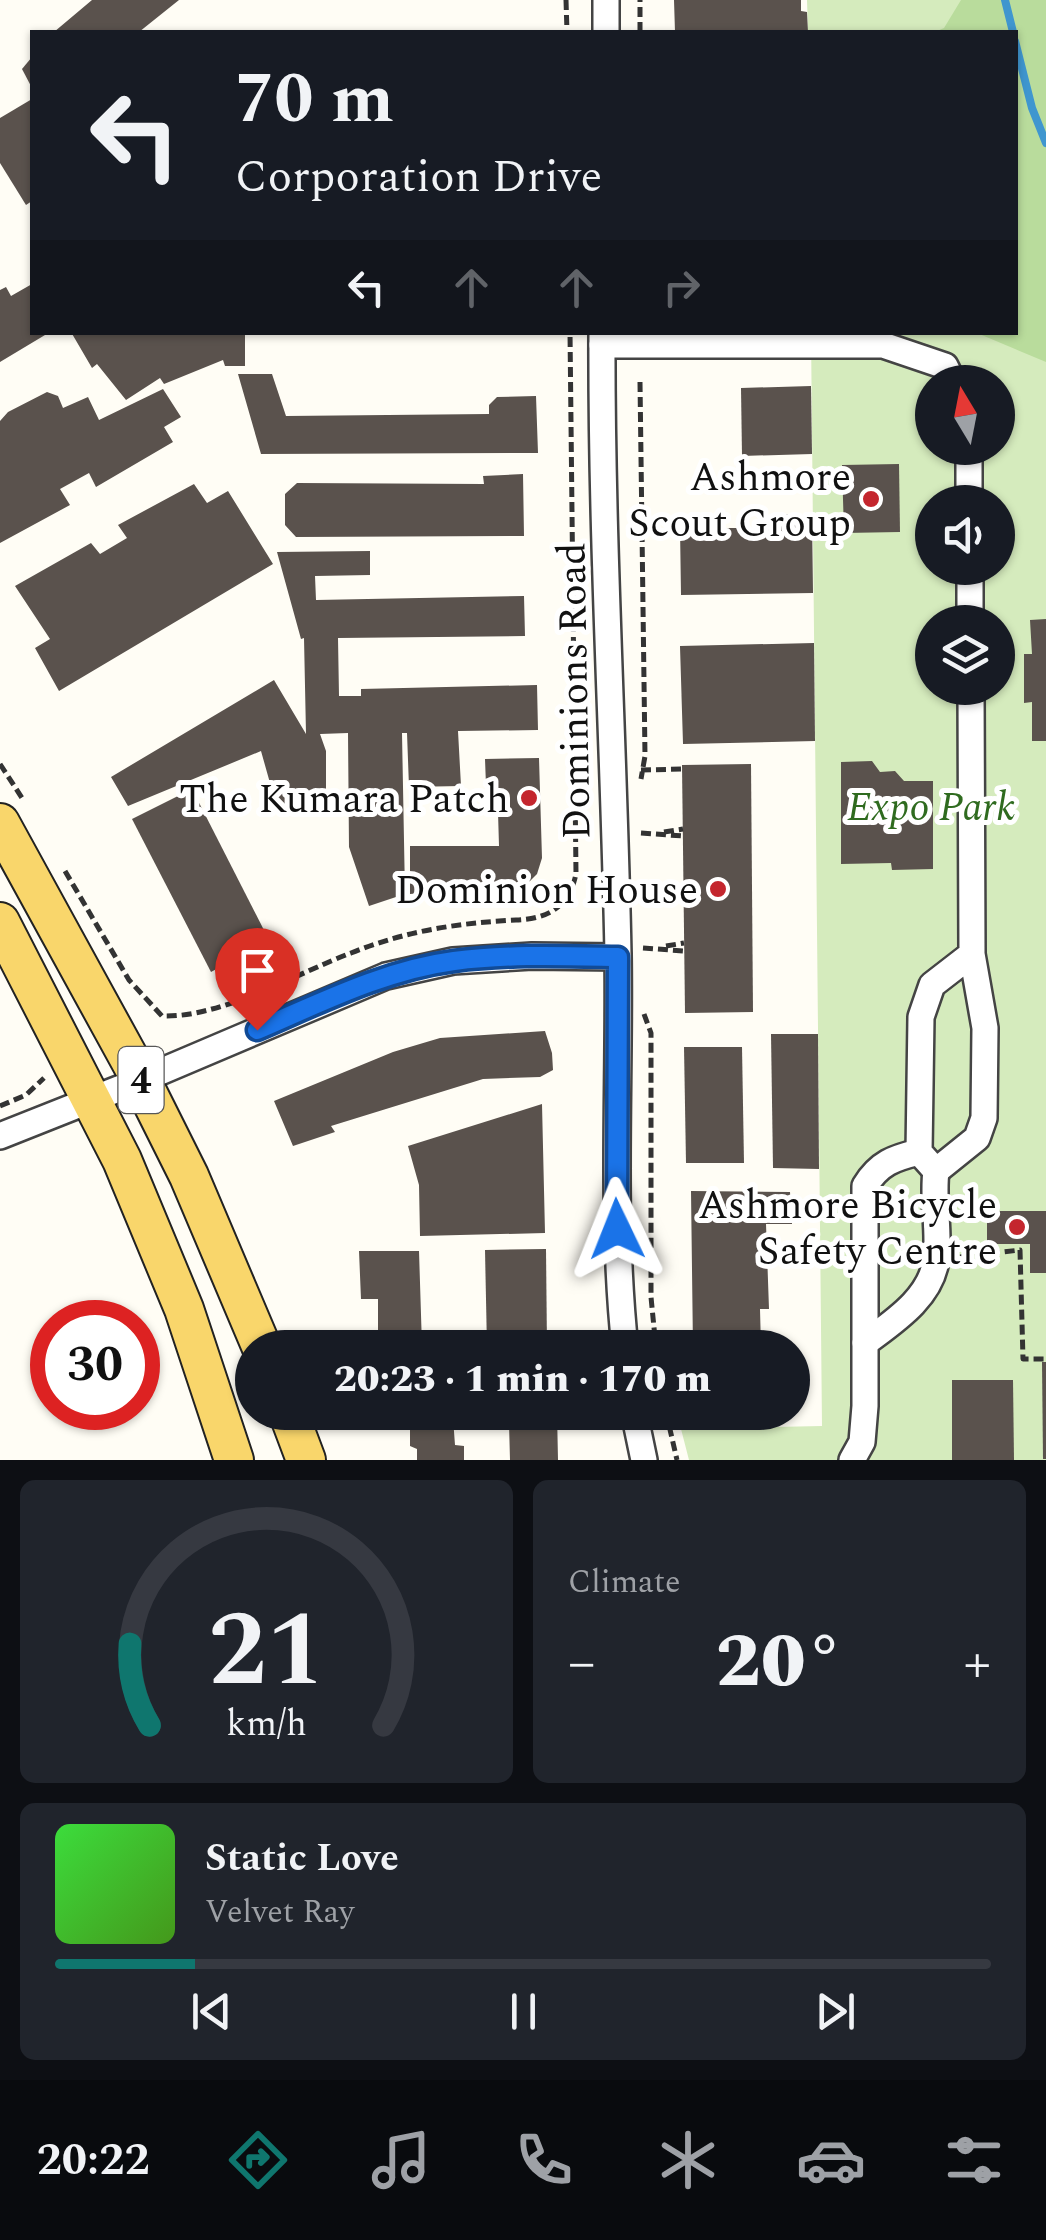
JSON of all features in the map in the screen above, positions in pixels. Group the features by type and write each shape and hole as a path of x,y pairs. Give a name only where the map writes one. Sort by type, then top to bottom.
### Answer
{"main road":[{"name":"4","path":"14,816 188,1176 254,1330"},
{"name":"4","path":"0,922 122,1160 184,1310 234,1460"},
{"path":"295,1430 306,1460"}],"street":[{"path":"606,0 606,30"},
{"path":"602,339 883,345 941,365"},
{"name":"Dominions Road","path":"602,339 618,957 616,1168 624,1330"},
{"path":"852,1460 862,1442 865,1186 891,1158 928,1161 977,1138 984,1118 985,1028 972,954 971,705"},
{"path":"864,1344 902,1314 929,1284 936,1260 921,1017 932,985 972,954"},
{"path":"0,1136 402,972 491,958 618,957"},
{"path":"638,1430 644,1460"}],"path":[{"path":"566,0 566,30"},
{"path":"640,0 640,30"},
{"path":"59,860 130,980 162,1016 202,1014 356,950 418,932 456,923 540,920 567,898 576,874 570,335"},
{"path":"640,382 646,756 641,770 641,793"},
{"path":"0,764 14,816"},
{"path":"641,770 682,768"},
{"path":"641,833 683,832"},
{"path":"658,948 684,942"},
{"path":"643,964 643,948 684,951"},
{"path":"643,1013 651,1033 650,1297 654,1330"},
{"path":"0,1106 26,1095 48,1071"},
{"path":"936,1260 1020,1250 1023,1359 1046,1358"},
{"path":"670,1430 677,1460"}],"green space":[{"name":"Expo Park","path":"807,0 1046,0 1046,1460 689,1460 681,1430 810,1430 810,1426 822,1426 811,335 1018,335 1018,30 808,30"},
{"path":"961,0 1046,0 1046,362 982,335 1018,335 1018,30 940,30"}],"building":[{"path":"92,0 179,0 142,30 56,30"},
{"path":"674,0 801,0 801,11 807,12 808,30 675,30"},
{"path":"30,59 30,84 22,69"},
{"path":"30,100 30,202 26,205 0,163 0,118"},
{"path":"30,285 30,335 45,335 0,362 0,290 6,287 11,296"},
{"path":"73,335 245,335 245,366 225,366 223,360 164,384 160,378 126,400 97,364 92,368"},
{"path":"238,374 272,374 286,416 489,414 489,405 497,397 536,396 538,453 261,454"},
{"path":"811,386 812,454 742,456 741,388"},
{"path":"163,389 181,417 164,427 173,442 96,487 89,473 60,489 70,505 0,543 0,421 8,412 47,392 58,396 63,408 88,397 99,420"},
{"name":"Ashmore Scout Group","path":"899,464 900,532 844,533 842,465"},
{"path":"523,474 524,536 296,537 285,525 285,494 297,483 484,484 483,476"},
{"path":"194,484 207,503 228,491 273,564 59,691 35,648 50,639 15,586 91,543 100,554 127,538 118,525"},
{"path":"773,514 812,515 813,593 681,595 680,528 774,528"},
{"path":"370,551 370,575 315,576 316,600 524,596 525,636 338,638 339,696 361,696 361,689 537,685 538,730 458,731 461,786 409,787 407,733 402,733 405,894 369,906 349,847 348,733 320,734 326,751 326,801 279,815 261,751 128,806 111,777 274,680 306,734 304,638 301,639 277,552"},
{"path":"1046,619 1046,741 1032,741 1032,702 1024,703 1024,654 1032,654 1030,620"},
{"path":"814,643 815,741 683,744 680,646"},
{"path":"539,758 542,858 537,874 529,882 515,885 410,894 410,846 499,846 498,812 487,812 485,759"},
{"path":"872,761 880,772 895,771 904,781 933,781 933,869 892,870 891,863 841,864 841,762"},
{"name":"Dominion House","path":"751,764 753,1012 685,1013 682,765"},
{"path":"192,789 269,940 211,972 132,819"},
{"path":"545,1031 553,1070 540,1077 483,1079 331,1126 335,1132 293,1146 274,1101 393,1052 440,1038"},
{"path":"771,1034 818,1034 819,1169 773,1168"},
{"path":"684,1047 742,1047 744,1163 686,1163"},
{"path":"542,1104 545,1233 420,1236 419,1185 408,1146"},
{"path":"691,1191 790,1192 792,1224 766,1224 769,1309 760,1309 761,1330 693,1330"},
{"name":"Ashmore Bicycle Safety Centre","path":"987,1211 1046,1211 1046,1273 1030,1273 1030,1244 987,1244"},
{"path":"546,1249 547,1330 487,1330 485,1250"},
{"path":"359,1251 419,1251 421,1330 378,1330 378,1299 361,1299"},
{"path":"1042,1362 1046,1362 1046,1459 1043,1459"},
{"path":"952,1380 1013,1380 1014,1460 952,1460"},
{"path":"410,1430 454,1430 455,1445 464,1446 464,1460 417,1460 417,1449 410,1446"},
{"path":"509,1430 557,1430 558,1460 510,1460"}],"waterway":[{"path":"1005,0 1012,30"},
{"path":"1018,53 1046,143"}],"place":[{"name":"Ashmore Scout Group","path":"871,499"},
{"name":"The Kumara Patch","path":"529,798"},
{"name":"Dominion House","path":"718,889"},
{"name":"Ashmore Bicycle Safety Centre","path":"1017,1227"}],"route":[{"path":"257,1030 386,976 418,968 453,961 532,956 618,957 617,1229"}]}
